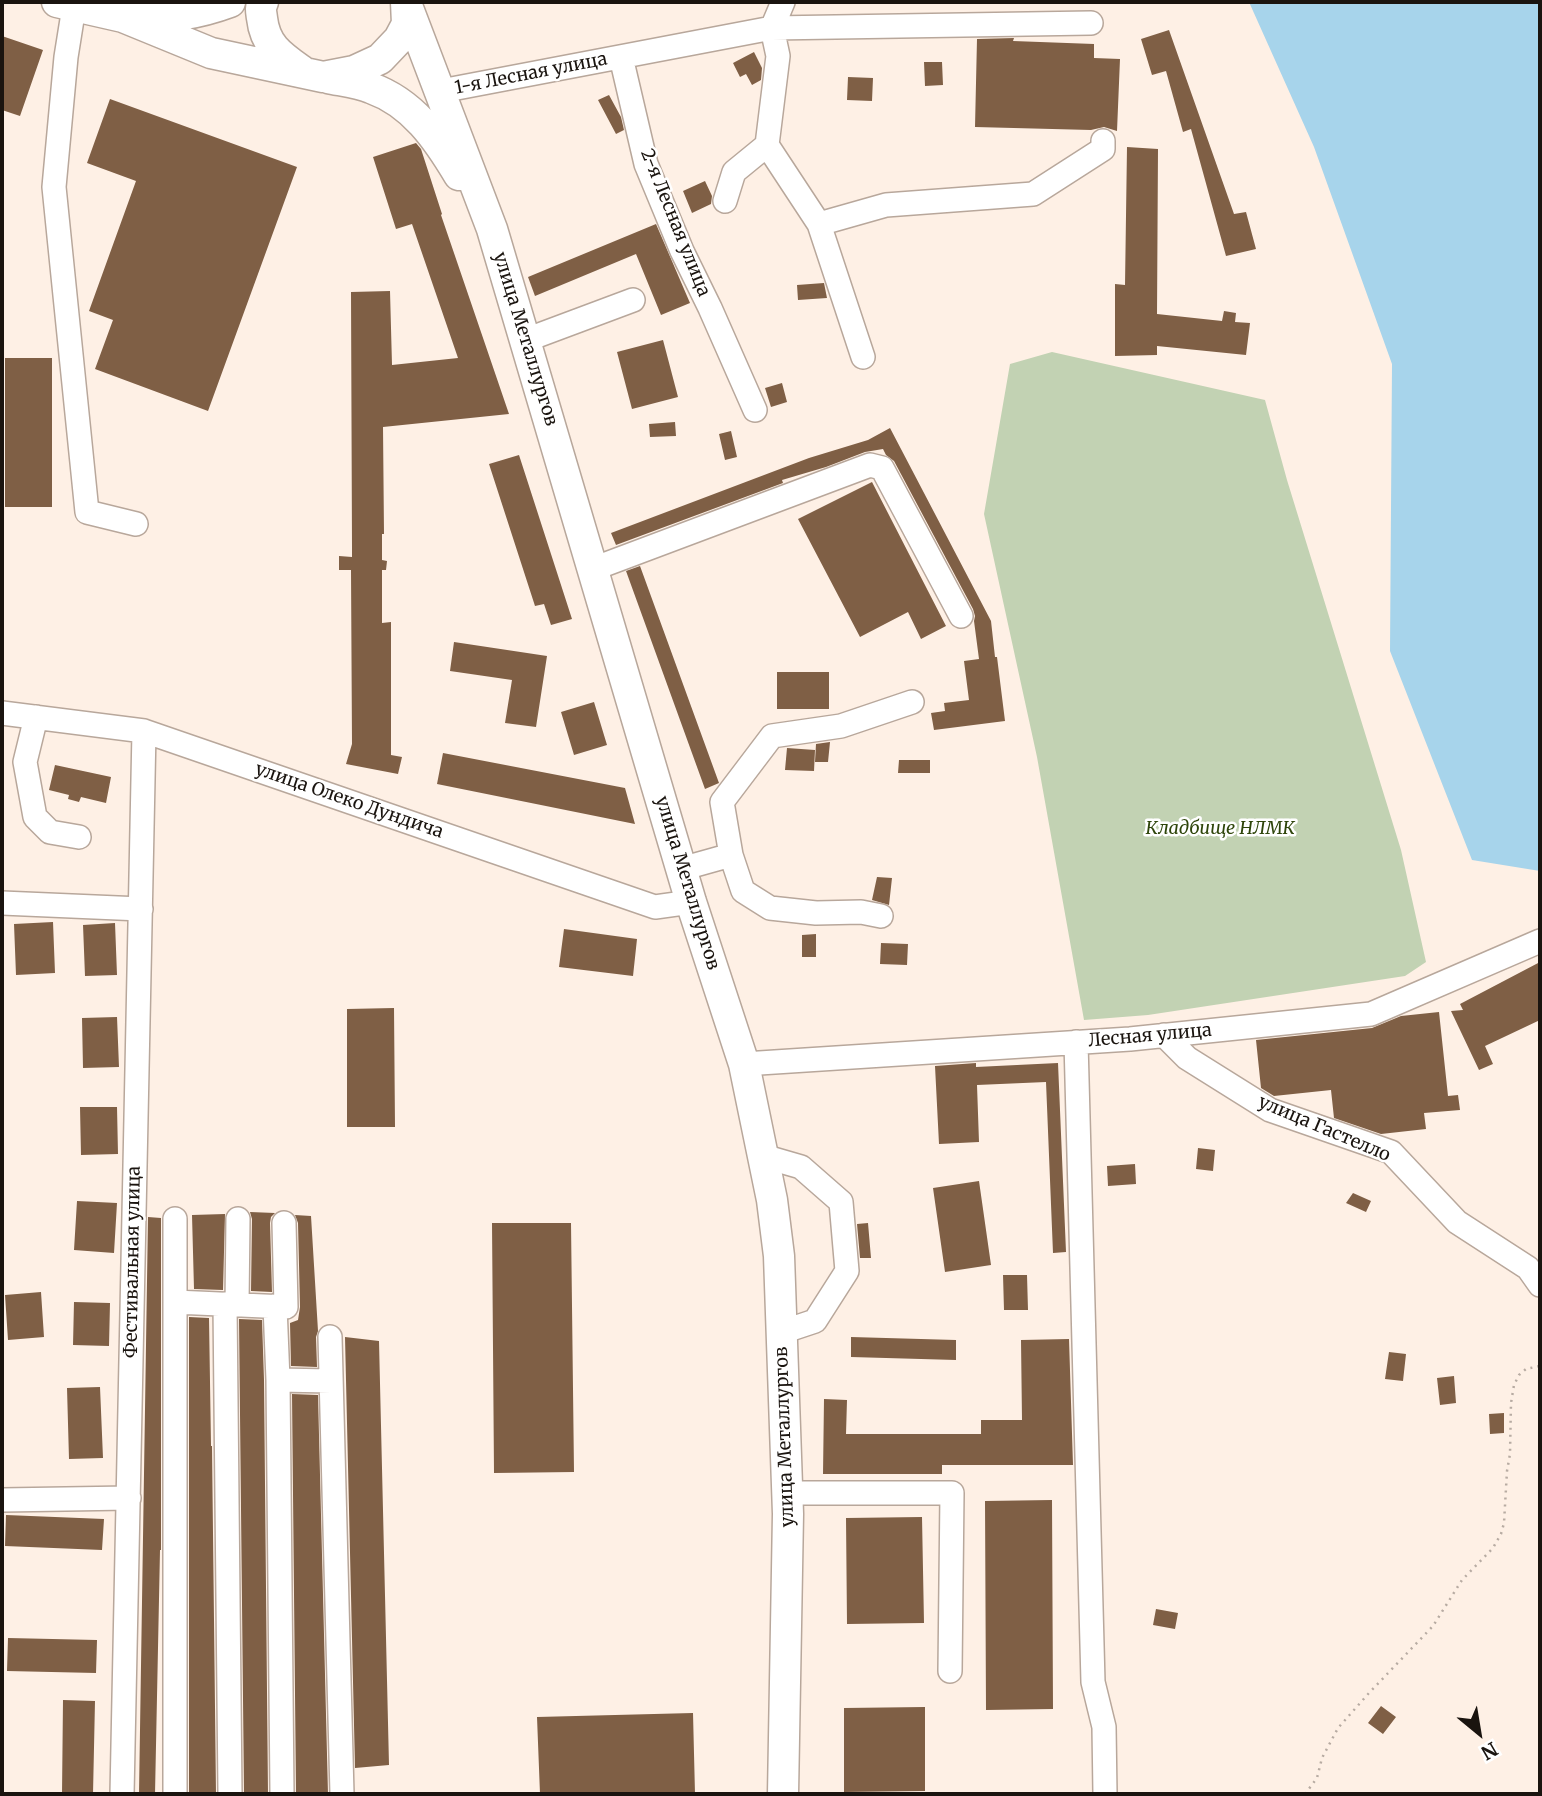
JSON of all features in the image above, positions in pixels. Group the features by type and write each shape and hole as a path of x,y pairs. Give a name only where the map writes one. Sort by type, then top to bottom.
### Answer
{"main road":[{"path":"66,4 175,16 205,11 230,2"},
{"path":"263,2 260,7 263,32 277,53 314,75 354,71 380,59 399,39 407,24 406,2"},
{"name":"улица Металлургов","path":"406,2 492,229 681,869 744,1064 772,1200 779,1256 787,1493 783,1794"},
{"path":"112,11 211,53 372,88 409,108 430,132 492,229"}],"street":[{"path":"783,2 772,28 778,56 767,145 818,224 863,358"},
{"path":"66,4 66,57 54,187 87,512 136,524"},
{"path":"621,57 772,28 1091,23"},
{"name":"1-я Лесная улица","path":"441,91 621,57"},
{"name":"2-я Лесная улица","path":"621,57 646,164 682,251 755,410"},
{"path":"818,224 886,205 1033,194 1103,149 1103,141"},
{"path":"725,201 734,172 767,145"},
{"path":"526,340 633,300"},
{"path":"593,569 870,465 882,468 961,616"},
{"path":"881,916 860,912 816,913 771,908 743,891 731,855 722,802 772,736 841,726 912,702"},
{"name":"улица Олеко Дундича","path":"2,713 144,731 655,907 691,902"},
{"path":"36,718 24,762 35,817 50,832 79,837"},
{"name":"Фестивальная улица","path":"122,1794 144,731"},
{"path":"681,869 731,855"},
{"path":"2,903 141,909"},
{"name":"Лесная улица","path":"744,1064 1164,1035 1371,1014 1540,941"},
{"name":"улица Гастелло","path":"1164,1035 1187,1058 1270,1110 1391,1152 1457,1222 1528,1268 1540,1285"},
{"path":"1076,1042 1093,1682 1104,1727 1105,1794"},
{"path":"763,1156 801,1167 841,1202 847,1272 816,1321 782,1332"},
{"path":"174,1219 175,1794"},
{"path":"230,1794 231,1305 238,1219"},
{"path":"175,1302 286,1307 284,1223"},
{"path":"275,1306 282,1794"},
{"path":"330,1337 342,1794"},
{"path":"278,1380 331,1381"},
{"path":"787,1493 952,1493 950,1671"},
{"path":"2,1500 128,1498"}],"path":[{"path":"1305,1794 1317,1778 1322,1758 1338,1728 1433,1626 1462,1580 1493,1548 1501,1534 1514,1385 1526,1369 1540,1366"}],"green space":[{"name":"Кладбище НЛМК","path":"1052,352 1265,400 1401,850 1426,962 1405,976 1148,1015 1084,1020 1037,757 984,514 1010,364"}],"water":[{"path":"1249,2 1540,2 1540,871 1472,860 1390,651 1392,364 1314,147"}],"building":[{"path":"1169,30 1234,214 1246,212 1256,249 1226,256 1191,129 1183,132 1166,71 1152,75 1141,39"},
{"path":"2,36 43,50 20,116 2,110"},
{"path":"1014,38 1013,41 1094,44 1094,58 1120,59 1117,131 1104,127 1091,130 975,127 977,39"},
{"path":"754,52 762,68 761,80 752,85 746,74 740,77 733,63"},
{"path":"924,62 942,62 943,85 925,86"},
{"path":"848,77 873,78 872,101 847,100"},
{"path":"609,95 621,117 624,130 616,134 598,100"},
{"path":"110,99 297,167 208,411 95,369 113,320 89,311 136,181 87,163"},
{"path":"416,143 421,149 509,414 383,427 382,560 387,561 386,570 382,570 382,623 391,622 391,755 402,757 398,774 346,764 352,744 351,570 339,570 339,556 352,557 351,292 390,291 392,365 458,358 412,224 396,229 373,157"},
{"path":"1127,147 1158,149 1157,314 1222,321 1224,311 1236,313 1235,322 1250,323 1246,355 1157,346 1157,355 1115,356 1115,284 1125,285"},
{"path":"705,181 712,196 711,204 692,213 683,191"},
{"path":"656,224 690,303 661,315 636,254 535,296 528,277"},
{"path":"824,283 827,298 798,300 797,285"},
{"path":"663,340 678,397 632,409 617,352"},
{"path":"5,358 52,358 52,507 5,507"},
{"path":"782,383 787,402 771,407 765,388"},
{"path":"675,422 676,436 650,437 649,424"},
{"path":"890,428 991,621 1005,721 934,730 931,713 945,711 944,703 969,700 964,661 979,659 975,616 894,461 883,449 865,452 782,480 783,483 616,545 611,533 809,458 868,440"},
{"path":"731,431 737,457 725,460 719,434"},
{"path":"519,455 572,619 551,625 544,604 535,606 489,464"},
{"path":"872,482 946,626 921,639 908,612 860,637 798,519"},
{"path":"640,566 719,783 705,789 626,571"},
{"path":"454,642 547,656 536,727 505,723 512,680 450,671"},
{"path":"777,672 829,672 829,709 777,709"},
{"path":"594,702 607,745 574,755 561,712"},
{"path":"830,742 828,762 815,762 816,744"},
{"path":"787,748 815,750 814,771 785,770"},
{"path":"443,753 625,788 635,824 437,784"},
{"path":"899,760 930,760 930,773 898,773"},
{"path":"55,765 111,777 106,803 81,797 79,802 68,799 69,795 49,790"},
{"path":"877,877 892,878 889,905 872,900"},
{"path":"53,922 55,973 16,975 14,924"},
{"path":"115,923 117,975 85,976 83,925"},
{"path":"564,929 637,939 633,976 559,967"},
{"path":"816,934 816,957 802,957 802,935"},
{"path":"881,943 908,944 907,965 880,964"},
{"path":"1540,962 1540,1020 1485,1046 1493,1064 1479,1070 1451,1011 1463,1010 1460,1004"},
{"path":"394,1008 395,1127 347,1127 347,1009"},
{"path":"1439,1012 1448,1096 1458,1095 1460,1110 1424,1113 1426,1129 1381,1134 1334,1118 1331,1090 1274,1096 1261,1088 1256,1040 1372,1028 1401,1016"},
{"path":"117,1017 119,1067 83,1068 82,1018"},
{"path":"976,1063 976,1067 1058,1063 1066,1252 1053,1253 1046,1082 977,1085 979,1142 939,1144 935,1066"},
{"path":"80,1107 117,1107 118,1154 81,1155"},
{"path":"1198,1148 1215,1150 1213,1171 1196,1169"},
{"path":"1135,1164 1136,1184 1108,1186 1107,1166"},
{"path":"979,1181 991,1265 945,1272 933,1188"},
{"path":"1353,1193 1371,1201 1366,1212 1346,1203"},
{"path":"77,1201 117,1203 114,1253 74,1250"},
{"path":"250,1212 275,1213 270,1223 272,1292 251,1291"},
{"path":"225,1214 223,1290 194,1289 192,1215"},
{"path":"295,1215 311,1216 318,1331 317,1367 291,1366 290,1323 298,1320 300,1307 298,1223"},
{"path":"148,1217 161,1218 161,1550 155,1794 139,1794"},
{"path":"492,1223 571,1223 574,1472 494,1473"},
{"path":"868,1223 871,1258 860,1258 857,1224"},
{"path":"1003,1275 1027,1275 1028,1310 1004,1310"},
{"path":"41,1292 44,1337 8,1340 5,1295"},
{"path":"74,1302 110,1303 109,1346 73,1345"},
{"path":"189,1317 209,1318 216,1794 189,1794"},
{"path":"239,1319 262,1320 268,1794 244,1794"},
{"path":"345,1337 379,1341 389,1765 355,1768"},
{"path":"851,1337 956,1340 956,1360 851,1357"},
{"path":"1069,1339 1073,1465 942,1465 942,1474 823,1474 824,1399 847,1400 846,1434 981,1434 981,1420 1022,1420 1021,1340"},
{"path":"1389,1352 1406,1354 1403,1381 1385,1379"},
{"path":"1454,1376 1456,1403 1440,1405 1437,1378"},
{"path":"100,1387 103,1458 69,1459 67,1388"},
{"path":"292,1394 318,1395 328,1794 296,1794"},
{"path":"1504,1413 1504,1433 1490,1434 1489,1414"},
{"path":"1052,1500 1053,1709 986,1710 985,1501"},
{"path":"6,1515 104,1519 102,1550 5,1546"},
{"path":"922,1517 924,1623 847,1624 846,1518"},
{"path":"1156,1609 1178,1613 1175,1629 1153,1625"},
{"path":"8,1638 97,1640 96,1673 7,1671"},
{"path":"63,1700 95,1701 93,1794 62,1794"},
{"path":"1381,1706 1396,1717 1383,1734 1368,1723"},
{"path":"925,1707 925,1791 844,1792 844,1708"},
{"path":"693,1713 695,1794 540,1794 537,1717"}]}
